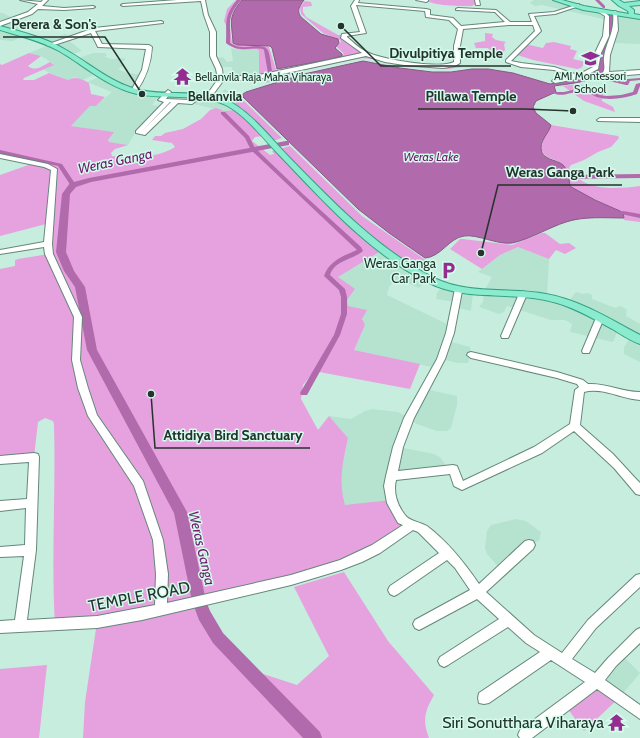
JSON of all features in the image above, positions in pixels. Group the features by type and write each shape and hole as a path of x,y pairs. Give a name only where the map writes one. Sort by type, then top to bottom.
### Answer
{"main road":[{"path":"556,0 576,6 615,12 627,11 640,2"},
{"path":"561,0 576,6"},
{"path":"615,0 627,11"},
{"path":"601,10 627,11 640,15"},
{"path":"0,28 49,45 120,86 134,91 170,97 207,98 224,101 234,107 337,210 384,249 425,277 442,286 458,291 473,293 524,294 557,300 600,318 640,340"}],"street":[{"path":"22,0 41,3"},
{"path":"0,24 30,13 46,0"},
{"path":"123,5 199,0"},
{"path":"143,9 175,6 176,3 203,0 206,15 213,32 213,56 221,79 216,88 207,98"},
{"path":"418,0 426,1"},
{"path":"356,2 426,10 428,11 428,16 452,19 460,28 457,46 457,63 453,65 438,66 385,60 366,54 344,38 344,35 363,34 353,6 356,2"},
{"path":"576,6 556,13 531,15 538,31 509,59 509,62 566,71 579,77"},
{"path":"37,7 64,9 93,7"},
{"path":"458,9 496,11 509,23"},
{"path":"555,81 579,77 590,73 596,68 598,53 606,36 607,16 601,10"},
{"path":"615,12 615,34 607,56 605,75 640,72"},
{"path":"49,45 97,30 161,22"},
{"path":"460,28 509,23 536,24"},
{"path":"93,32 100,46 149,47 146,71 134,91"},
{"path":"221,79 259,77 366,54"},
{"path":"170,97 143,134 138,132 170,97"},
{"path":"170,97 192,102 196,98"},
{"path":"600,120 640,120"},
{"path":"0,156 46,165 54,170 48,244 49,254 78,317 76,360 83,388 93,416 139,484 158,540 165,608"},
{"path":"0,162 11,158"},
{"path":"0,252 48,244"},
{"path":"458,291 445,349 409,418 398,447 389,486 392,503 402,520 422,529 448,553 459,564 478,592 530,639 564,660 640,713"},
{"path":"505,336 524,294"},
{"path":"586,351 600,318"},
{"path":"471,355 557,375 580,382 585,387"},
{"path":"391,476 453,469 458,483 462,486 538,450 575,426 580,390 585,387 593,387 630,396 640,396"},
{"path":"575,426 602,450 640,491"},
{"path":"0,460 34,457 30,550 20,625"},
{"path":"0,506 33,504"},
{"name":"TEMPLE ROAD","path":"0,627 97,622 291,580 341,565 376,549 412,525"},
{"path":"419,624 478,592 529,546"},
{"path":"0,552 30,550"},
{"path":"394,590 448,553"},
{"path":"564,660 592,624 640,579"},
{"path":"444,661 508,620"},
{"path":"525,735 596,682 612,662 640,634"},
{"path":"484,698 551,652"}],"shaded area":[{"path":"236,0 241,0 234,9 229,20 232,43 237,45 260,45 269,47 276,70 328,61 344,54 336,46 341,42 340,40 323,33 301,14 300,7 305,1 311,2 312,6 303,7 303,12 306,17 338,35 344,35 366,54 385,60 433,66 457,63 462,67 447,69 410,67 361,58 300,71 278,79 274,74 272,77 274,80 266,83 267,76 259,77 259,51 257,49 241,50 226,43 228,29 224,21 227,9"},
{"path":"426,0 477,0 478,4 472,6 447,5 429,2"},
{"path":"534,0 553,0 575,7 603,12 607,20 542,5 535,6 530,3"},
{"path":"0,13 32,25 15,33 23,36 13,41 0,40"},
{"path":"616,13 640,18 640,44 616,43 613,41"},
{"path":"485,33 493,34 492,37 496,40 506,42 504,44 505,50 502,54 492,54 488,48 476,48 474,43 485,41"},
{"path":"65,34 72,36 67,39 82,51 70,55 76,59 93,53 105,53 107,55 105,57 112,59 125,58 125,60 120,62 125,65 118,69 127,73 144,75 135,91 159,96 152,105 159,106 151,118 136,131 128,145 109,142 108,140 113,132 71,126 90,106 96,106 112,92 87,82 102,76 98,73 83,80 74,77 68,80 43,70 54,64 41,56 29,53 49,45 40,41 51,36 55,38"},
{"path":"554,42 571,46 570,49 577,51 573,59 586,62 581,68 577,69 533,60 514,54 525,44 543,48 546,43"},
{"path":"231,48 239,50 257,49 259,51 259,77 233,78 232,67 218,67 216,58 223,57 227,62 233,61"},
{"path":"29,53 41,56 28,66 31,68 39,68 50,62 54,65 24,78 23,80 34,80 49,73 68,80 79,78 89,83 91,94 105,97 96,106 90,106 71,126 114,132 108,140 109,142 128,145 115,149 111,153 112,156 144,157 168,151 175,147 172,143 152,140 155,136 161,136 165,133 183,129 201,119 210,110 216,108 224,111 237,110 231,105 242,99 282,138 270,142 264,136 255,137 252,141 270,155 274,154 272,151 290,146 362,216 427,261 416,272 384,249 338,277 355,289 347,300 348,306 367,310 362,319 365,325 354,350 420,364 410,389 314,371 303,385 301,399 318,430 329,416 348,438 343,463 342,479 345,505 391,500 406,523 358,558 199,601 204,615 218,638 248,669 297,685 329,656 294,587 344,572 388,641 434,695 428,706 425,721 429,738 83,738 85,702 97,622 55,625 53,575 53,421 45,418 38,422 34,457 0,460 0,269 15,266 15,260 18,259 49,254 50,223 0,236 0,175 34,163 0,156 0,64 2,65"},
{"path":"579,84 591,87 603,93 602,101 613,107 615,112 584,101 563,86"},
{"path":"225,89 238,101 232,105 238,110 224,111 194,104 197,98 216,99"},
{"path":"551,125 618,136 619,138 611,147 571,165 569,168 575,176 591,185 611,188 640,186 640,222 624,220 623,213 620,211 578,192 570,186 564,167 559,162 544,155 541,149 545,134"},
{"path":"545,233 560,244 569,243 576,248 565,254 556,250 549,259 518,247 500,255 482,269 450,249 460,239 512,245"},
{"path":"518,247 549,259 547,297 567,303 576,292 583,294 587,293 592,295 592,299 616,308 618,306 623,307 627,310 626,316 640,324 640,362 624,354 624,347 632,335 618,328 614,341 612,342 571,332 572,324 565,320 551,320 507,306 504,312 499,314 479,307 483,302 483,293 492,277 478,272 500,255"},
{"path":"384,249 429,279 419,288 405,282 394,282 389,287 387,295 451,326 448,341 470,347 471,354 468,363 458,363 441,359 436,368 354,350 365,325 348,306 337,277"},
{"path":"442,286 473,293 471,311 454,307 455,302 436,299 437,293"},
{"path":"425,389 457,396 457,405 451,428 447,431 437,431 417,424 409,418"},
{"path":"372,409 398,412 409,418 398,447 434,454 441,458 448,469 392,476 391,500 345,506 341,493 340,475 348,438 329,416 351,419 365,411"},
{"path":"516,519 526,521 541,532 539,541 529,545 502,571 487,554 485,548 487,531 491,525"},
{"path":"620,653 640,673 620,697 596,682"},
{"path":"47,665 39,738 0,738 0,669"},
{"path":"596,682 620,697 584,731 565,705"}],"water":[{"path":"242,0 304,0 299,10 301,17 321,34 338,39 339,43 335,48 342,54 342,56 277,69 272,48 270,46 238,45 233,43 231,25 232,16"},
{"name":"Weras Lake","path":"608,14 611,14 613,19 614,30 605,55 602,73 586,81 554,86 556,92 536,101 533,107 536,113 551,125 541,145 543,155 565,167 569,177 570,186 595,200 620,211 623,213 624,218 573,220 512,243 469,236 459,237 436,254 425,258 358,209 243,97 243,94 246,92 304,74 363,61 432,72 488,69 513,73 550,84 586,77 592,75 598,68 599,55 609,17"}],"waterway":[{"path":"239,0 230,12 228,20 228,43 242,49 258,47 264,48 266,50 270,72 279,72"},
{"path":"597,0 604,7"},
{"path":"594,76 626,84 628,80 640,79"},
{"path":"555,93 564,94 579,90 588,90 598,96 626,96 635,93 638,85 640,84"},
{"path":"223,113 247,137 253,149 359,248 360,251 335,263 331,267 327,276 342,289 344,297 344,314 337,335 304,393"},
{"name":"Weras Ganga","path":"286,143 89,180 73,185 66,194 61,252 69,271 80,287 92,350 180,512 199,601 204,615 218,638 314,738"},
{"path":"0,152 60,165 73,185"},
{"path":"569,177 640,176"},
{"path":"623,213 640,216"}],"place":[{"name":"Divulpitiya Temple","path":"341,26"},
{"name":"AMI Montessori School","path":"590,58"},
{"name":"Bellanvila Raja Maha Viharaya","path":"182,77"},
{"name":"Perera & Son's","path":"142,94"},
{"name":"Pillawa Temple","path":"573,111"},
{"name":"Weras Ganga Park","path":"481,253"},
{"name":"Weras Ganga Car Park","path":"449,270"},
{"name":"Attidiya Bird Sanctuary","path":"151,394"},
{"name":"Siri Sonutthara Viharaya","path":"617,722"}],"district":[{"name":"Bellanvila","path":"215,96"}]}
